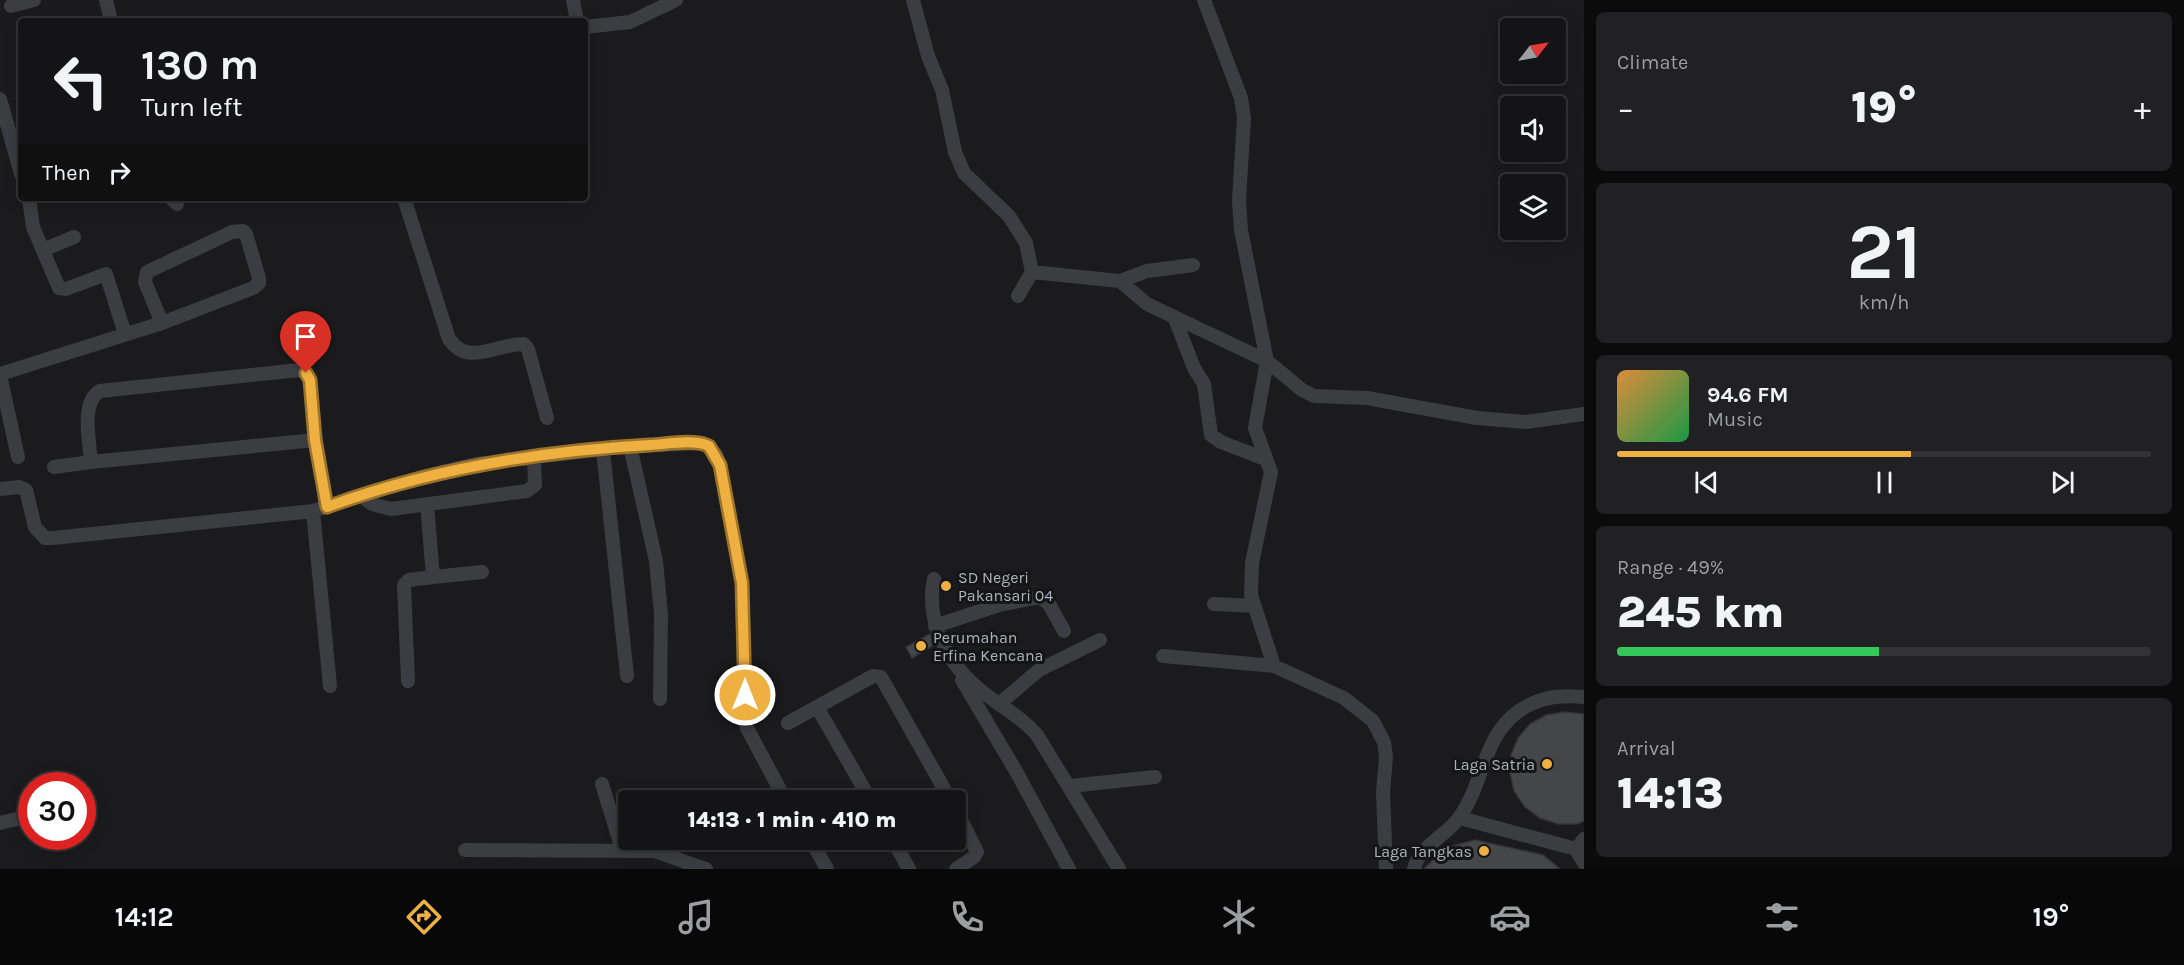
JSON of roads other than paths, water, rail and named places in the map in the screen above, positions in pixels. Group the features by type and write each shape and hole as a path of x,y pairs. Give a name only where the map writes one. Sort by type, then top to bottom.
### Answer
{"street":[{"path":"8,7 34,0"},
{"path":"106,0 110,18"},
{"path":"573,0 576,18"},
{"path":"588,27 630,22 676,0"},
{"path":"913,0 928,56 942,90 955,152 971,181 1017,226 1026,243 1032,272 1018,297"},
{"path":"1204,0 1241,98 1244,118 1239,200 1241,230 1267,361 1255,428 1271,472 1252,563 1251,595 1274,666"},
{"path":"0,99 14,126 18,153"},
{"path":"29,201 33,227 59,288 62,289 100,274 108,276 124,334"},
{"path":"405,201 448,339 456,350 466,354 524,344 528,349 547,418"},
{"path":"18,457 0,374 162,322 257,286 259,278 246,234 243,231 232,232 147,272 145,282 162,322"},
{"path":"43,250 74,237"},
{"path":"1032,272 1120,281 1147,271 1193,265"},
{"path":"1120,281 1147,304 1267,361 1302,390 1314,396 1367,398 1477,417 1526,422 1584,414"},
{"path":"1175,319 1194,368 1204,384 1211,435 1221,442 1265,459"},
{"path":"91,462 89,405 94,394 100,391 288,370 299,370 306,373 310,380 315,440 330,686"},
{"path":"54,467 315,440"},
{"path":"0,489 19,487 26,490 35,527 45,538 320,509 360,495 476,464 630,446 703,443 716,454 734,531 742,583 747,728 780,790"},
{"path":"630,446 656,561 661,614 660,699"},
{"path":"603,450 627,676"},
{"path":"360,495 382,508 527,491 535,485 534,458"},
{"path":"427,504 434,577"},
{"path":"408,681 404,585 409,580 482,572"},
{"path":"934,579 930,595 932,627 1017,773 1069,869"},
{"path":"932,627 999,605 1040,597 1049,604 1064,631"},
{"path":"1214,604 1254,606"},
{"path":"932,627 960,668 977,687 1029,725 1070,786 1119,869"},
{"path":"999,704 1039,670 1100,640"},
{"path":"1163,656 1274,666 1344,698 1373,721 1384,742 1386,757 1383,793 1386,869"},
{"path":"788,723 873,676 881,677 945,790"},
{"path":"1414,869 1424,851 1460,818 1503,723 1521,709 1544,698 1565,695 1584,697"},
{"path":"817,707 865,790"},
{"path":"1070,786 1155,777"},
{"path":"602,784 618,836"},
{"path":"1460,818 1580,844 1584,863"},
{"path":"0,823 17,819"},
{"path":"956,869 974,857 977,852 966,830"},
{"path":"465,850 618,849"},
{"path":"638,850 654,851 706,869"},
{"path":"654,851 659,850"},
{"path":"817,850 827,869"},
{"path":"899,850 909,869"}],"place":[{"name":"SD Negeri Pakansari 04","path":"946,586"},
{"name":"Perumahan Erfina Kencana","path":"921,646"},
{"name":"Laga Satria","path":"1547,764"},
{"name":"Laga Tangkas","path":"1484,851"}]}
